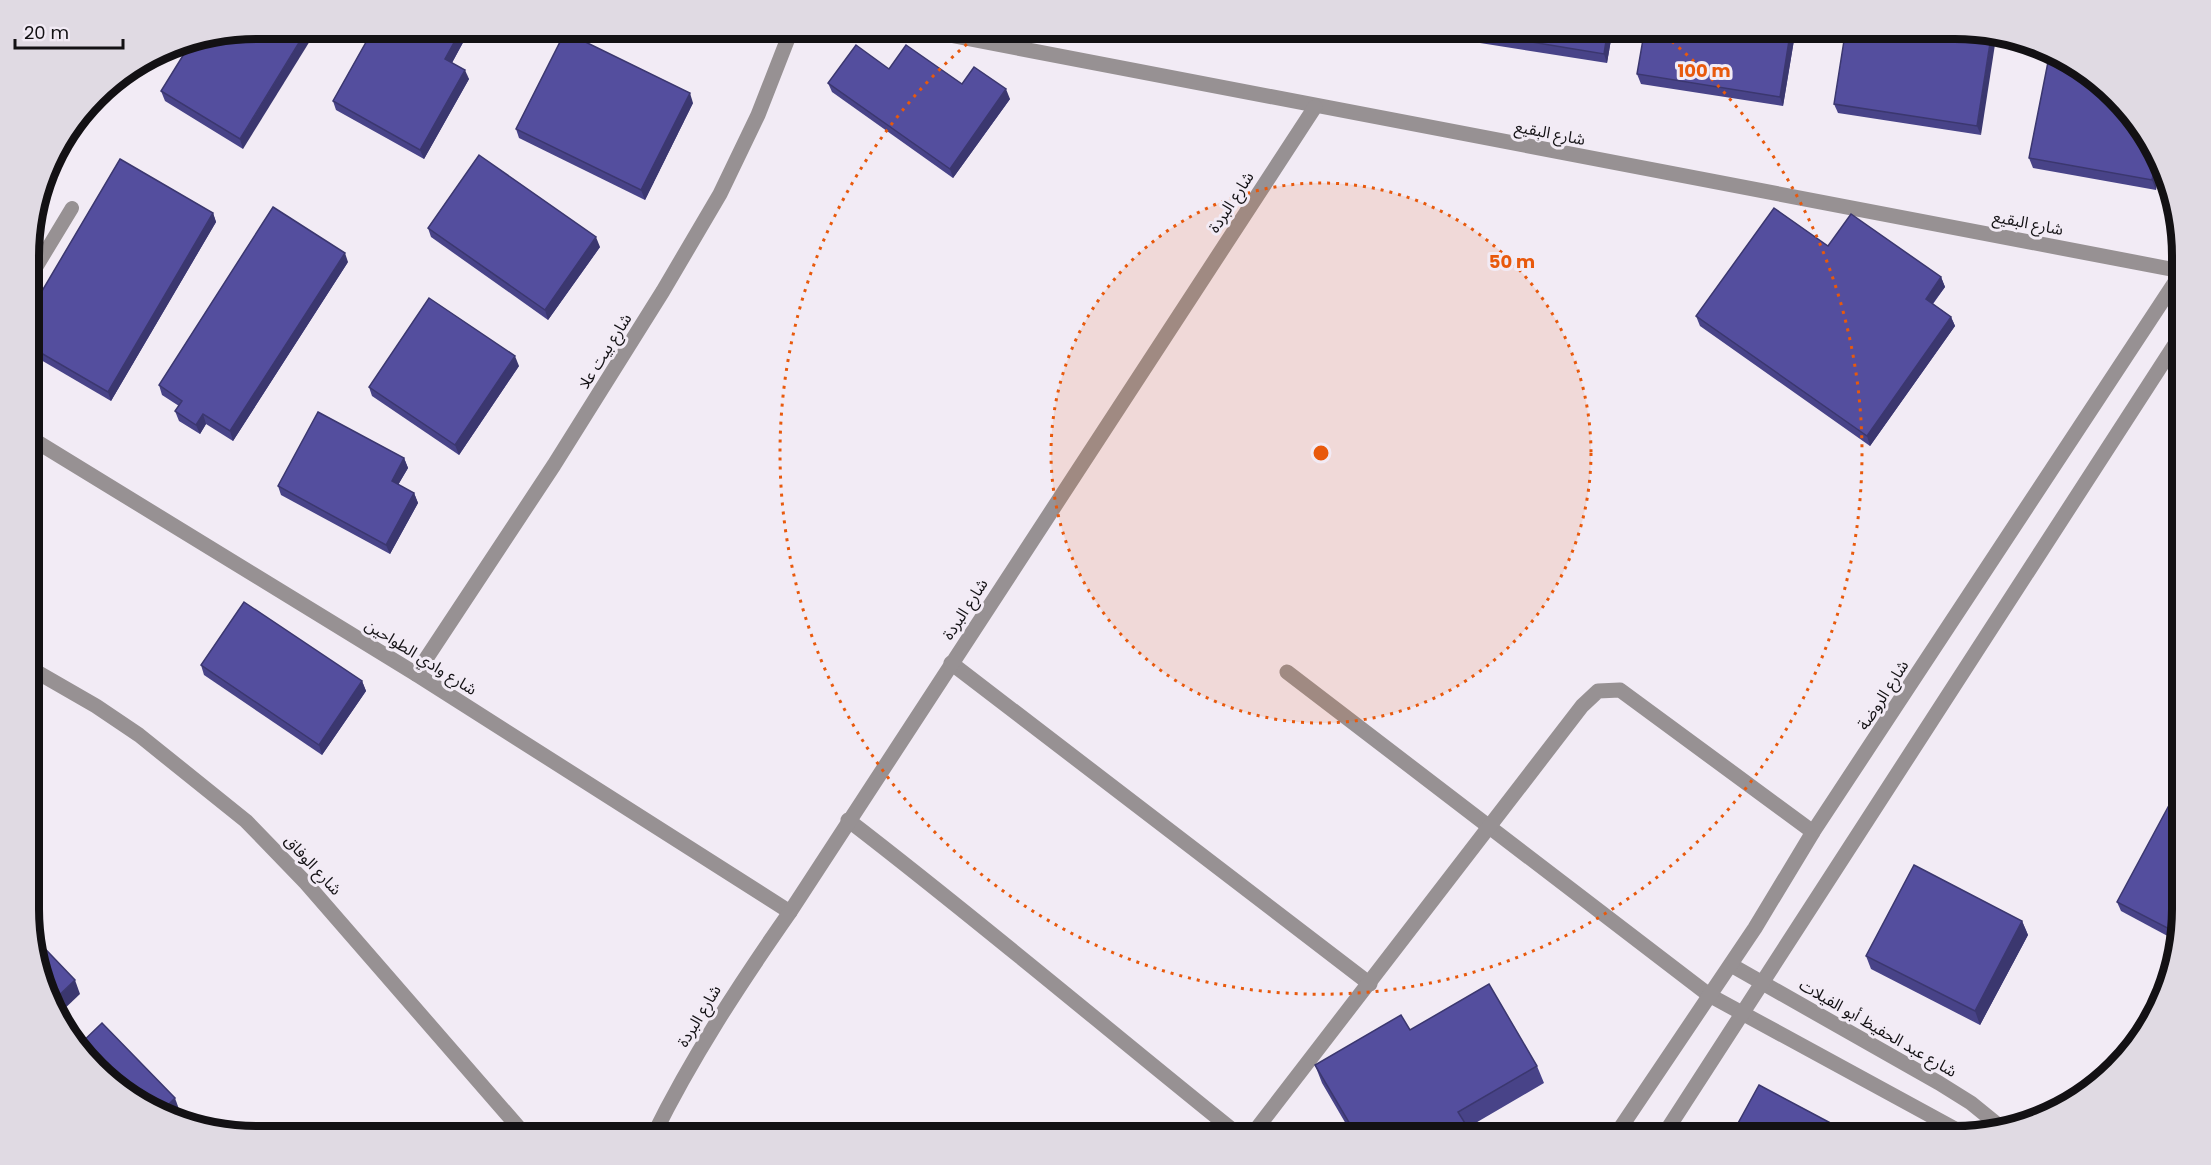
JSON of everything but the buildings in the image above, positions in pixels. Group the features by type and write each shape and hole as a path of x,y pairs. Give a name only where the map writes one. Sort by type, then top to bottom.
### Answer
{"street":[{"name":"شارع بيت علا","path":"416,674 554,465 698,233 720,194 758,115 788,39"},
{"name":"شارع البقيع","path":"970,39 2172,270"},
{"name":"شارع البردة","path":"658,1126 696,1055 737,988 790,912 1315,106"},
{"name":"شارع الروضة","path":"1622,1126 1731,965 1814,832 2172,286"},
{"path":"1670,1126 1743,1016 2172,349"},
{"name":"شارع وادي الطواحين","path":"39,443 416,674 790,912"},
{"path":"951,663 1370,984"},
{"path":"1287,672 1709,995 1743,1016 1949,1126"},
{"name":"شارع الوفاق","path":"39,673 140,735 246,821 306,883 517,1126"},
{"path":"1259,1126 1582,706 1598,691 1613,688 1620,690 1814,832"},
{"path":"848,820 944,893 1056,988 1228,1126"},
{"name":"شارع عبد الحفيظ أبو الفيلات","path":"1731,965 1955,1093 1994,1122"}],"lane":[{"path":"39,262 72,208"}]}
